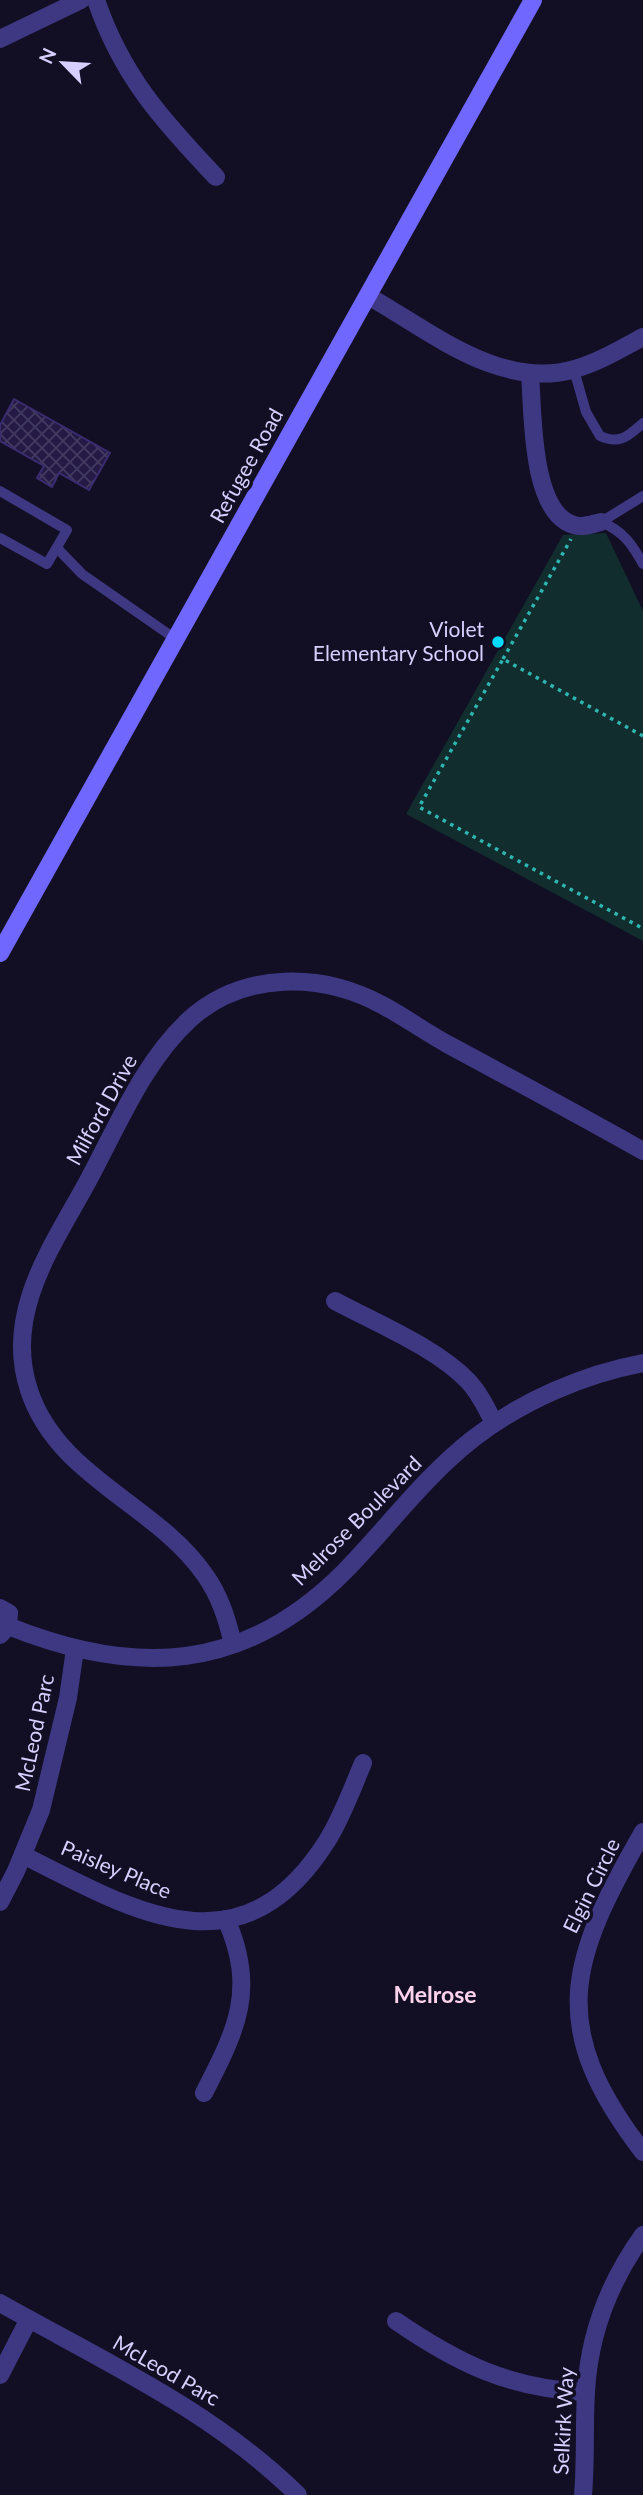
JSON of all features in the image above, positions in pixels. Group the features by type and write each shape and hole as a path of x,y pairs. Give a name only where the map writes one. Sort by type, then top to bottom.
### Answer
{"main road":[{"name":"Refugee Road","path":"0,953 533,0"}],"street":[{"path":"0,39 81,0"},
{"path":"96,0 110,37 134,81 170,128 216,177"},
{"path":"368,296 479,359 530,373 548,374 574,370 598,361 643,337"},
{"path":"530,373 535,452 551,506 570,524 582,527 601,522"},
{"name":"Milford Drive","path":"233,1644 227,1618 204,1573 168,1535 87,1471 52,1434 37,1412 23,1363 25,1311 42,1262 143,1080 172,1038 190,1019 211,1003 246,987 284,981 335,986 383,1005 449,1045 643,1150"},
{"path":"335,1301 450,1365 469,1382 484,1402 494,1423"},
{"name":"Melrose Boulevard","path":"0,1608 9,1613 4,1631 108,1656 161,1660 185,1657 233,1644 284,1620 321,1594 444,1465 494,1423 540,1398 588,1378 643,1363"},
{"name":"McLeod Parc","path":"0,1902 41,1810 68,1698 75,1649"},
{"name":"Paisley Place","path":"23,1855 141,1910 190,1922 240,1917 264,1906 300,1877 328,1839 363,1763"},
{"name":"Elgin Circle","path":"643,1832 598,1916 582,1964 579,1991 579,2016 590,2067 619,2121 643,2152"},
{"path":"205,2093 234,2027 242,1993 240,1956 226,1919"},
{"name":"Selkirk Way","path":"583,2495 588,2367 604,2307 621,2271 643,2235"},
{"name":"McLeod Parc","path":"0,2303 158,2390 216,2427 257,2458 298,2495"},
{"path":"0,2375 29,2319"},
{"path":"396,2321 425,2342 485,2372 534,2387 586,2392"}],"lane":[{"path":"574,370 586,412 600,436 616,441 626,439 643,423"},
{"path":"0,491 67,530 47,565 0,538"},
{"path":"601,522 643,496"},
{"path":"601,522 620,531 641,556"},
{"path":"57,548 82,574 177,640"}],"path":[{"path":"574,534 419,807 642,928 643,926"},
{"path":"503,659 643,736"}],"green space":[{"path":"606,533 643,611 643,941 406,814 563,535"}],"building":[{"path":"14,399 110,453 89,490 59,473 52,487 37,478 44,466 0,441 0,425"}],"place":[{"name":"Violet Elementary School","path":"498,642"}],"district":[{"name":"Melrose","path":"435,1995"}]}
